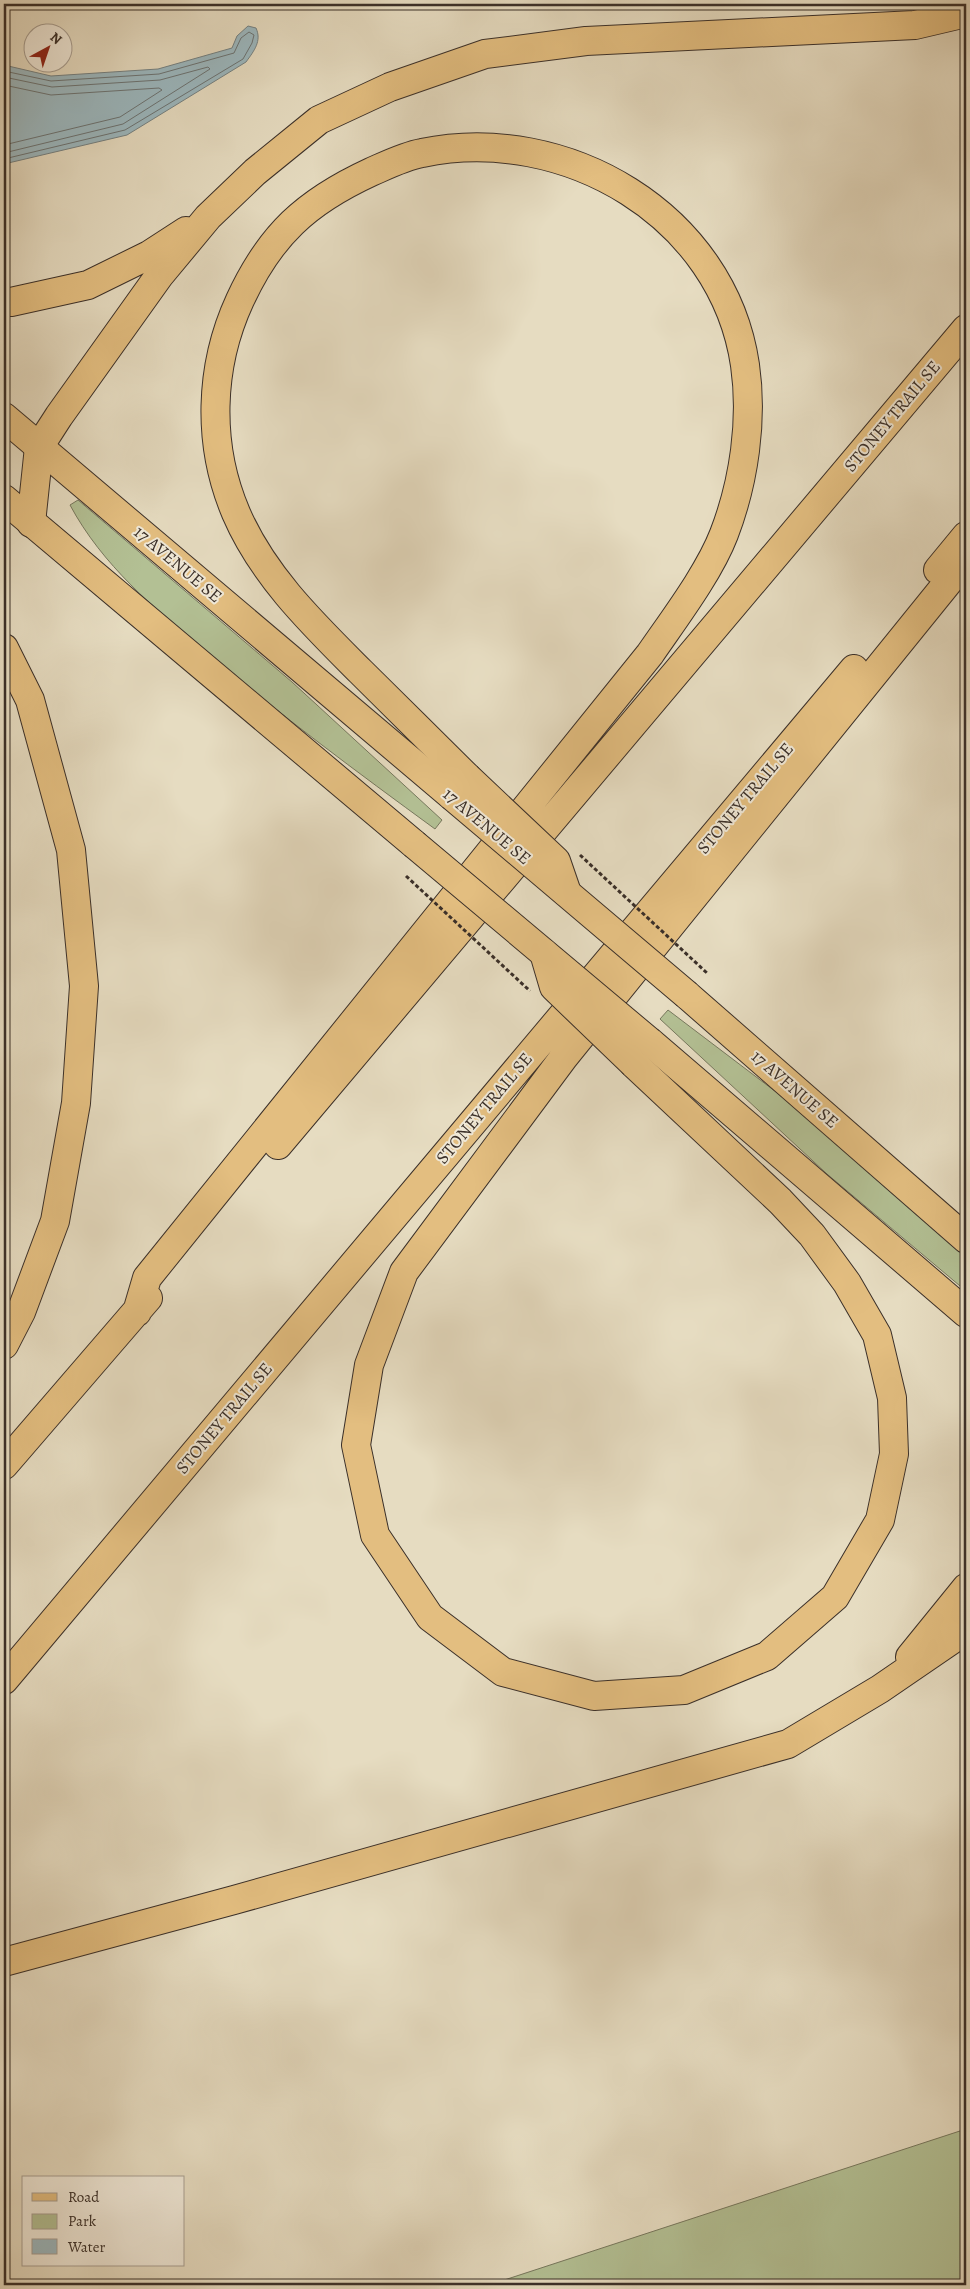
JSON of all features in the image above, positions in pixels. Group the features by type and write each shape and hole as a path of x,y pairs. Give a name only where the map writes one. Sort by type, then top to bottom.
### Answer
{"main road":[{"path":"31,522 39,447 159,276 208,217 255,172 319,120 390,87 485,54 586,41 689,38 915,25 966,13"},
{"path":"137,1312 147,1278 650,654 682,608 723,537 736,494 744,453 748,408 745,362 733,319 716,279 689,243 659,213 624,187 580,166 548,156 505,148 462,147 419,153 340,186 304,210 274,241 252,275 234,312 222,351 216,393 216,434 222,475 237,515 257,552 274,578 307,617 459,786"},
{"path":"4,302 88,285 149,254 208,217"},
{"name":"STONEY TRAIL SE","path":"4,1465 137,1312 966,329"},
{"name":"17 AVENUE SE","path":"4,417 459,786 556,861 567,893 687,994 966,1238"},
{"path":"4,499 650,1042 966,1313"},
{"name":"STONEY TRAIL SE","path":"4,1680 966,536"},
{"path":"544,953 554,987 634,1064 780,1201 812,1235 847,1283 877,1335 892,1398 894,1454 880,1520 835,1597 767,1656 684,1690 594,1696 503,1672 430,1617 375,1534 356,1445 369,1365 404,1272 564,1057 966,560"},
{"path":"4,648 30,700 71,850 84,986 76,1103 55,1221 21,1312 4,1345"},
{"path":"880,1690 923,1643 966,1588"},
{"path":"4,1962 234,1900 788,1744 880,1690 966,1630"}],"path":[{"path":"578,853 707,973"},
{"path":"406,876 535,996"}],"green space":[{"path":"78,500 292,682 442,820 435,829 290,721 149,602 114,567 83,527 70,505"},
{"path":"668,1010 813,1120 943,1229 966,1253 966,1291 827,1174 660,1019"},
{"path":"966,2129 966,2285 489,2285"}],"water":[{"path":"248,26 256,28 258,33 258,42 246,62 127,135 4,164 4,65 22,69 22,72 34,72 51,76 158,69 232,48 237,36"}]}
